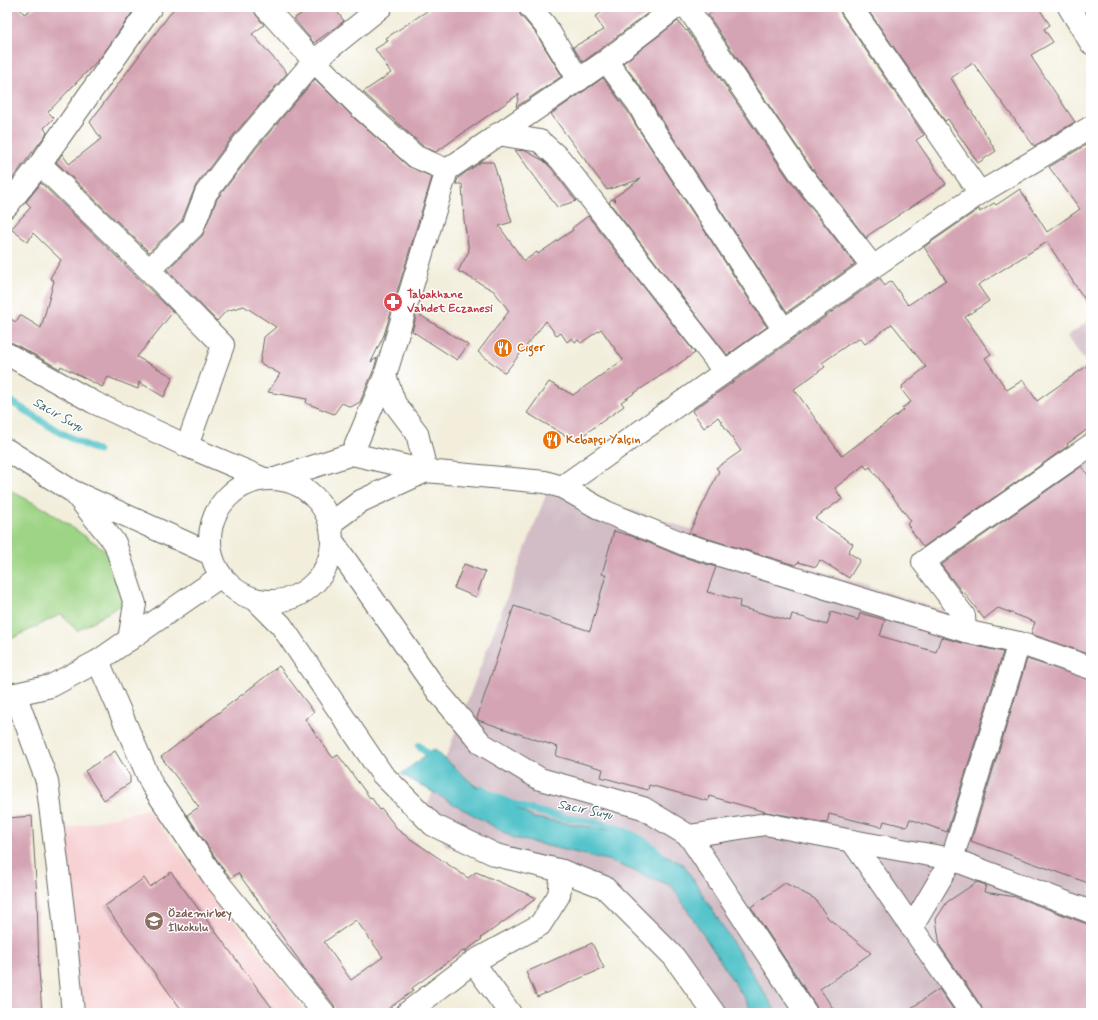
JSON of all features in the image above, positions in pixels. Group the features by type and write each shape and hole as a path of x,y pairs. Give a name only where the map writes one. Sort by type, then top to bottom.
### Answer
{"street":[{"path":"7,206 40,164 151,7"},
{"path":"265,7 314,61 360,107 416,157 447,170"},
{"path":"150,271 156,263 193,227 206,193 247,138 314,61 381,7"},
{"path":"530,7 546,25 580,80"},
{"path":"352,454 385,376 447,170 606,62 676,7"},
{"path":"687,7 798,170 873,267"},
{"path":"851,7 980,193"},
{"path":"1069,7 1091,43"},
{"path":"606,62 639,105 647,120 784,330"},
{"path":"562,487 980,193 1091,127"},
{"path":"498,134 540,141 560,159 725,372"},
{"path":"40,164 150,271 223,345 187,446"},
{"path":"7,354 93,402 187,446 270,478 296,483 311,493 324,506 332,533 438,692 482,744 540,779 643,808 689,836 806,1013"},
{"path":"385,376 395,404 417,433 426,471"},
{"path":"965,631 964,616 923,562 1091,445"},
{"path":"7,450 72,491 211,554"},
{"path":"426,471 361,501 332,533 330,560 321,577 308,590 292,598 274,601 255,599 236,590 221,576 211,554 210,533 215,514 226,497 243,485 352,454 426,471 545,482 562,487 606,512 684,544 965,631 1019,643 1091,668"},
{"path":"72,491 115,543 135,604 129,640"},
{"path":"73,1013 63,910 47,781 11,695 51,686 98,661 221,576"},
{"path":"255,599 281,625 382,774 433,825 496,855 562,871 604,886 674,957 714,1013"},
{"path":"912,927 952,859 1019,643"},
{"path":"98,661 152,784 213,876 324,1013"},
{"path":"689,836 766,824 952,859 1091,912"},
{"path":"852,841 971,1013"},
{"path":"407,1013 473,962 540,925 560,895 562,871"},
{"path":"473,962 510,1013"}],"shaded area":[{"path":"1091,319 1091,370 1067,336"},
{"path":"1091,456 1091,1013 702,1013 627,902 446,846 425,812 550,484 1060,648 1080,594 1069,573 1022,507"},
{"name":"Özdemirbey İlkokulu","path":"147,809 307,1013 80,1013 65,829"}],"green space":[{"path":"7,489 47,510 108,552 131,599 77,631 61,614 7,641"}],"water":[{"path":"434,749 474,785 534,818 622,832 684,865 777,1013 752,1013 748,1004 672,886 607,860 514,838 401,774"}],"building":[{"path":"7,7 19,7 24,14 36,7 136,7 101,57 48,112 54,118 44,128 47,133 12,179 7,176"},
{"path":"175,7 253,7 256,15 264,25 252,34 287,73 237,131 196,185 182,220 149,252 56,162 62,154 69,164 101,139 90,122"},
{"path":"310,7 334,7 344,21 314,43 294,19"},
{"path":"433,7 518,7 520,15 535,32 562,76 516,107 519,94 436,152 423,146 363,92 391,73 375,49 388,41 386,38"},
{"path":"609,7 644,7 648,13 583,62 573,47 604,30 595,17"},
{"path":"720,7 839,7 841,14 924,135 916,140 946,184 867,236 867,239 808,163 708,15"},
{"path":"866,7 1038,7 1050,25 1044,29 1053,42 1031,55 1075,122 1034,146 973,63 951,78 996,151 978,163 948,119 945,121"},
{"path":"678,21 686,31 687,30 788,178 855,264 787,312 649,98 623,63"},
{"path":"603,78 628,112 767,327 727,355 609,202 612,199 616,201 613,198 641,179 607,190 551,114"},
{"path":"315,79 352,116 408,166 432,177 384,335 371,362 377,358 374,369 360,402 351,407 342,403 334,414 306,403 307,399 268,392 280,374 260,363 264,337 276,327 244,306 226,311 217,321 167,270 202,236 217,199 257,147"},
{"path":"1089,143 1091,146 1091,309 1047,242 978,285 989,301 965,317 991,354 985,358 1007,390 1023,380 1037,401 1091,363 1091,427 1067,444 1068,446 923,547 907,524 911,521 870,467 867,469 864,465 835,488 842,499 815,518 853,544 848,552 860,560 849,578 820,560 816,567 798,562 795,565 689,533 719,471 716,468 741,451 718,417 704,428 692,411 880,278 885,286 891,281 908,305 946,280 924,247 979,209 980,212 994,203 996,205 1020,189 1047,232 1080,209 1049,167","holes":["892,324 926,367 902,386 903,388 901,389 911,402 902,408 904,410 842,456 794,389 825,367 822,363 853,341 854,342 860,338 865,344"]},
{"path":"515,150 526,151 544,161 576,201 557,207"},
{"path":"481,162 493,162 512,222 499,226 524,261 537,252 538,254 573,230 572,228 588,216 695,353 621,402 624,406 575,441 527,413 549,382 573,395 623,360 601,329 581,343 578,340 575,342 572,338 567,342 561,333 557,336 546,321 505,373 478,352 509,311 494,291 458,271 469,251 464,220 462,184 456,184 458,178"},
{"path":"41,183 173,312 137,357 173,377 164,397 139,382 138,389 108,377 102,387 61,366 60,369 13,343 7,342 7,317 16,322 20,315 41,328 54,281 50,278 61,260 33,233 28,242 11,229 31,207 26,202"},
{"path":"417,313 468,345 457,360 412,331"},
{"path":"1082,466 1091,480 1091,655 1031,634 1035,622 998,608 984,619 941,565"},
{"path":"614,531 635,537 680,556 716,567 707,592 740,600 739,607 790,621 792,614 827,625 831,612 858,620 860,613 885,620 880,636 936,652 941,637 1003,652 947,832 910,819 907,827 884,821 882,827 829,814 827,823 766,812 709,796 708,801 649,785 648,790 601,777 603,769 556,756 558,747 478,720 477,718 514,606 590,631 606,575 602,574"},
{"path":"464,564 485,572 476,597 454,588"},
{"path":"1027,659 1091,680 1091,884 971,841"},
{"path":"279,666 314,712 305,719 333,758 338,755 370,798 371,797 380,810 382,809 399,831 468,878 476,872 537,898 412,988 413,991 382,1013 336,1013 334,1005 308,973 238,873 231,878 223,869 187,815 199,807 161,757","holes":["356,920 383,957 351,980 324,942"]},
{"path":"115,751 130,776 130,783 104,800 85,771"},
{"path":"32,816 42,1013 7,1013 7,818"},
{"path":"171,872 276,1013 184,1013 105,906 144,878 150,887"},
{"path":"977,882 986,885 984,892 1016,897 1087,924 1091,924 1091,1013 983,1013 981,1006 940,946 936,919 947,902"},
{"path":"785,883 815,899 828,918 871,953 820,989 836,1013 818,1013 816,1006 751,907"},
{"path":"592,943 604,968 537,997 526,972"},
{"path":"939,989 956,1013 904,1013"}],"waterway":[{"name":"Sacır Suyu","path":"7,399 59,432 98,451"},
{"name":"Sacır Suyu","path":"419,746 434,759"},
{"name":"Sacır Suyu","path":"482,789 506,801 531,810 593,822 622,830 649,844 661,855"}],"place":[{"name":"Tabakhane Vahdet Eczanesi","path":"393,302"},
{"name":"Ciger","path":"503,348"},
{"name":"Kebapçı Yalçın","path":"552,440"},
{"name":"Özdemirbey İlkokulu","path":"154,921"}]}
